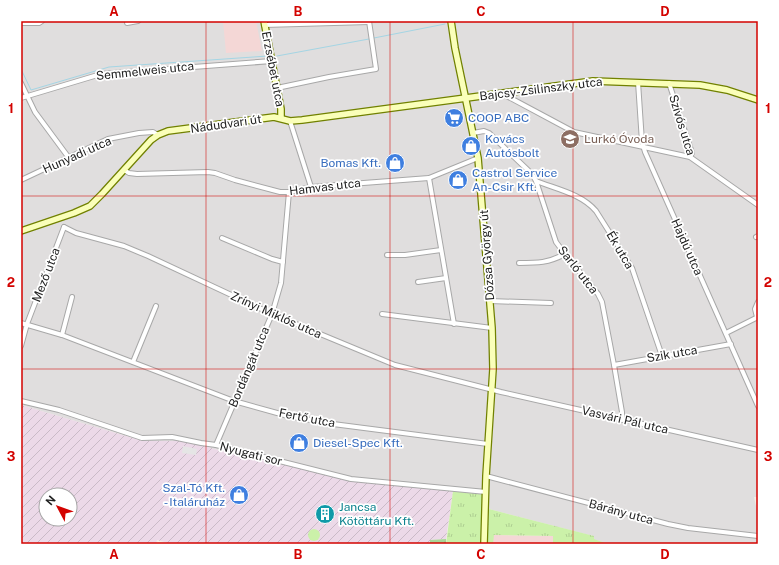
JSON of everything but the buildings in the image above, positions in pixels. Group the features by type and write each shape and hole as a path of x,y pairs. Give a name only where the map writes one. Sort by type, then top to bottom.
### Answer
{"main road":[{"name":"Dózsa György út","path":"451,21 455,48 478,158 492,328 493,369 486,476 484,544"},
{"name":"Erzsébet utca","path":"264,23 281,109 281,118"},
{"name":"Bajcsy-Zsilinszky utca","path":"466,98 593,81 669,83 711,86 758,100"},
{"name":"Nádudvari út","path":"21,231 85,209 95,202 151,140 158,135 168,132 274,117 290,121 466,98"}],"street":[{"path":"21,23 39,23 42,21"},
{"path":"127,23 138,21"},
{"path":"264,23 369,22 376,69 277,88"},
{"name":"Semmelweis utca","path":"21,98 101,74 272,61"},
{"name":"Hajdú utca","path":"638,82 643,146 758,406"},
{"path":"21,83 35,112 69,158"},
{"name":"Szívós utca","path":"669,83 692,154 690,157 758,205"},
{"path":"503,94 574,132 690,157"},
{"path":"290,121 311,186"},
{"name":"Sarló utca","path":"473,133 484,131 489,133 529,170 536,181 556,242 598,294 602,302 622,412 622,420"},
{"name":"Hunyadi utca","path":"21,180 108,140 139,133 153,132 158,135"},
{"name":"Hamvas utca","path":"124,170 128,173 137,174 198,172 215,173 280,192 289,192 311,186 429,178 478,158"},
{"path":"429,178 454,324"},
{"name":"Ék utca","path":"536,181 577,197 596,211 632,268 662,356"},
{"name":"Bordángát utca","path":"216,445 272,314 280,283 283,262 289,192"},
{"path":"62,217 64,227"},
{"name":"Zrínyi Miklós utca","path":"64,227 124,246 148,256 272,314 395,365 492,389"},
{"name":"Mező utca","path":"21,346 27,324 64,227"},
{"path":"222,238 272,259 283,262"},
{"path":"387,255 405,255 441,250"},
{"path":"519,263 547,262 565,254"},
{"path":"418,282 446,278"},
{"path":"62,335 72,298"},
{"path":"490,301 551,303"},
{"path":"726,333 758,317 756,309 758,302"},
{"path":"133,362 156,306"},
{"path":"382,314 492,328"},
{"name":"Fertő utca","path":"21,323 62,335 234,400 288,416 333,424 488,444"},
{"name":"Szik utca","path":"614,365 731,344"},
{"name":"Vasvári Pál utca","path":"492,389 758,450"},
{"name":"Nyugati sor","path":"21,402 59,410 142,438 172,437 216,445 352,479 486,492"},
{"name":"Bárány utca","path":"486,476 674,525 758,536"}],"shaded area":[{"path":"21,21 758,21 758,497 754,497 758,515 758,544 608,544 593,539 593,536 489,509 489,495 358,481 214,449 200,444 143,441 21,405"},
{"path":"223,21 256,21 262,51 226,53"},
{"path":"21,405 143,441 183,441 358,481 453,491 446,539 430,540 430,544 172,544 157,540 156,544 21,544"},
{"path":"183,446 197,449 196,455 182,453"},
{"path":"493,535 553,536 553,544 493,544"}],"green space":[{"path":"453,491 489,495 489,509 594,536 594,539 608,544 553,544 553,536 494,535 493,544 446,544"},
{"path":"312,529 316,529 320,535 316,541 312,541 308,537 308,533"},
{"path":"446,539 446,544 430,544 430,540"}],"waterway":[{"path":"456,22 464,21"},
{"path":"374,38 445,24"},
{"path":"277,56 369,39"},
{"path":"21,69 31,90 109,67 268,56"}],"place":[{"name":"COOP ABC","path":"454,118"},
{"name":"Lurkó Óvoda","path":"570,139"},
{"name":"Kovács Autósbolt","path":"471,146"},
{"name":"Bomas Kft.","path":"395,163"},
{"name":"Castrol Service An-Csir Kft.","path":"458,180"},
{"name":"Diesel-Spec Kft.","path":"299,443"},
{"name":"Szal-Tó Kft. - Italáruház","path":"239,495"},
{"name":"Jancsa Kötöttáru Kft.","path":"325,514"}]}
